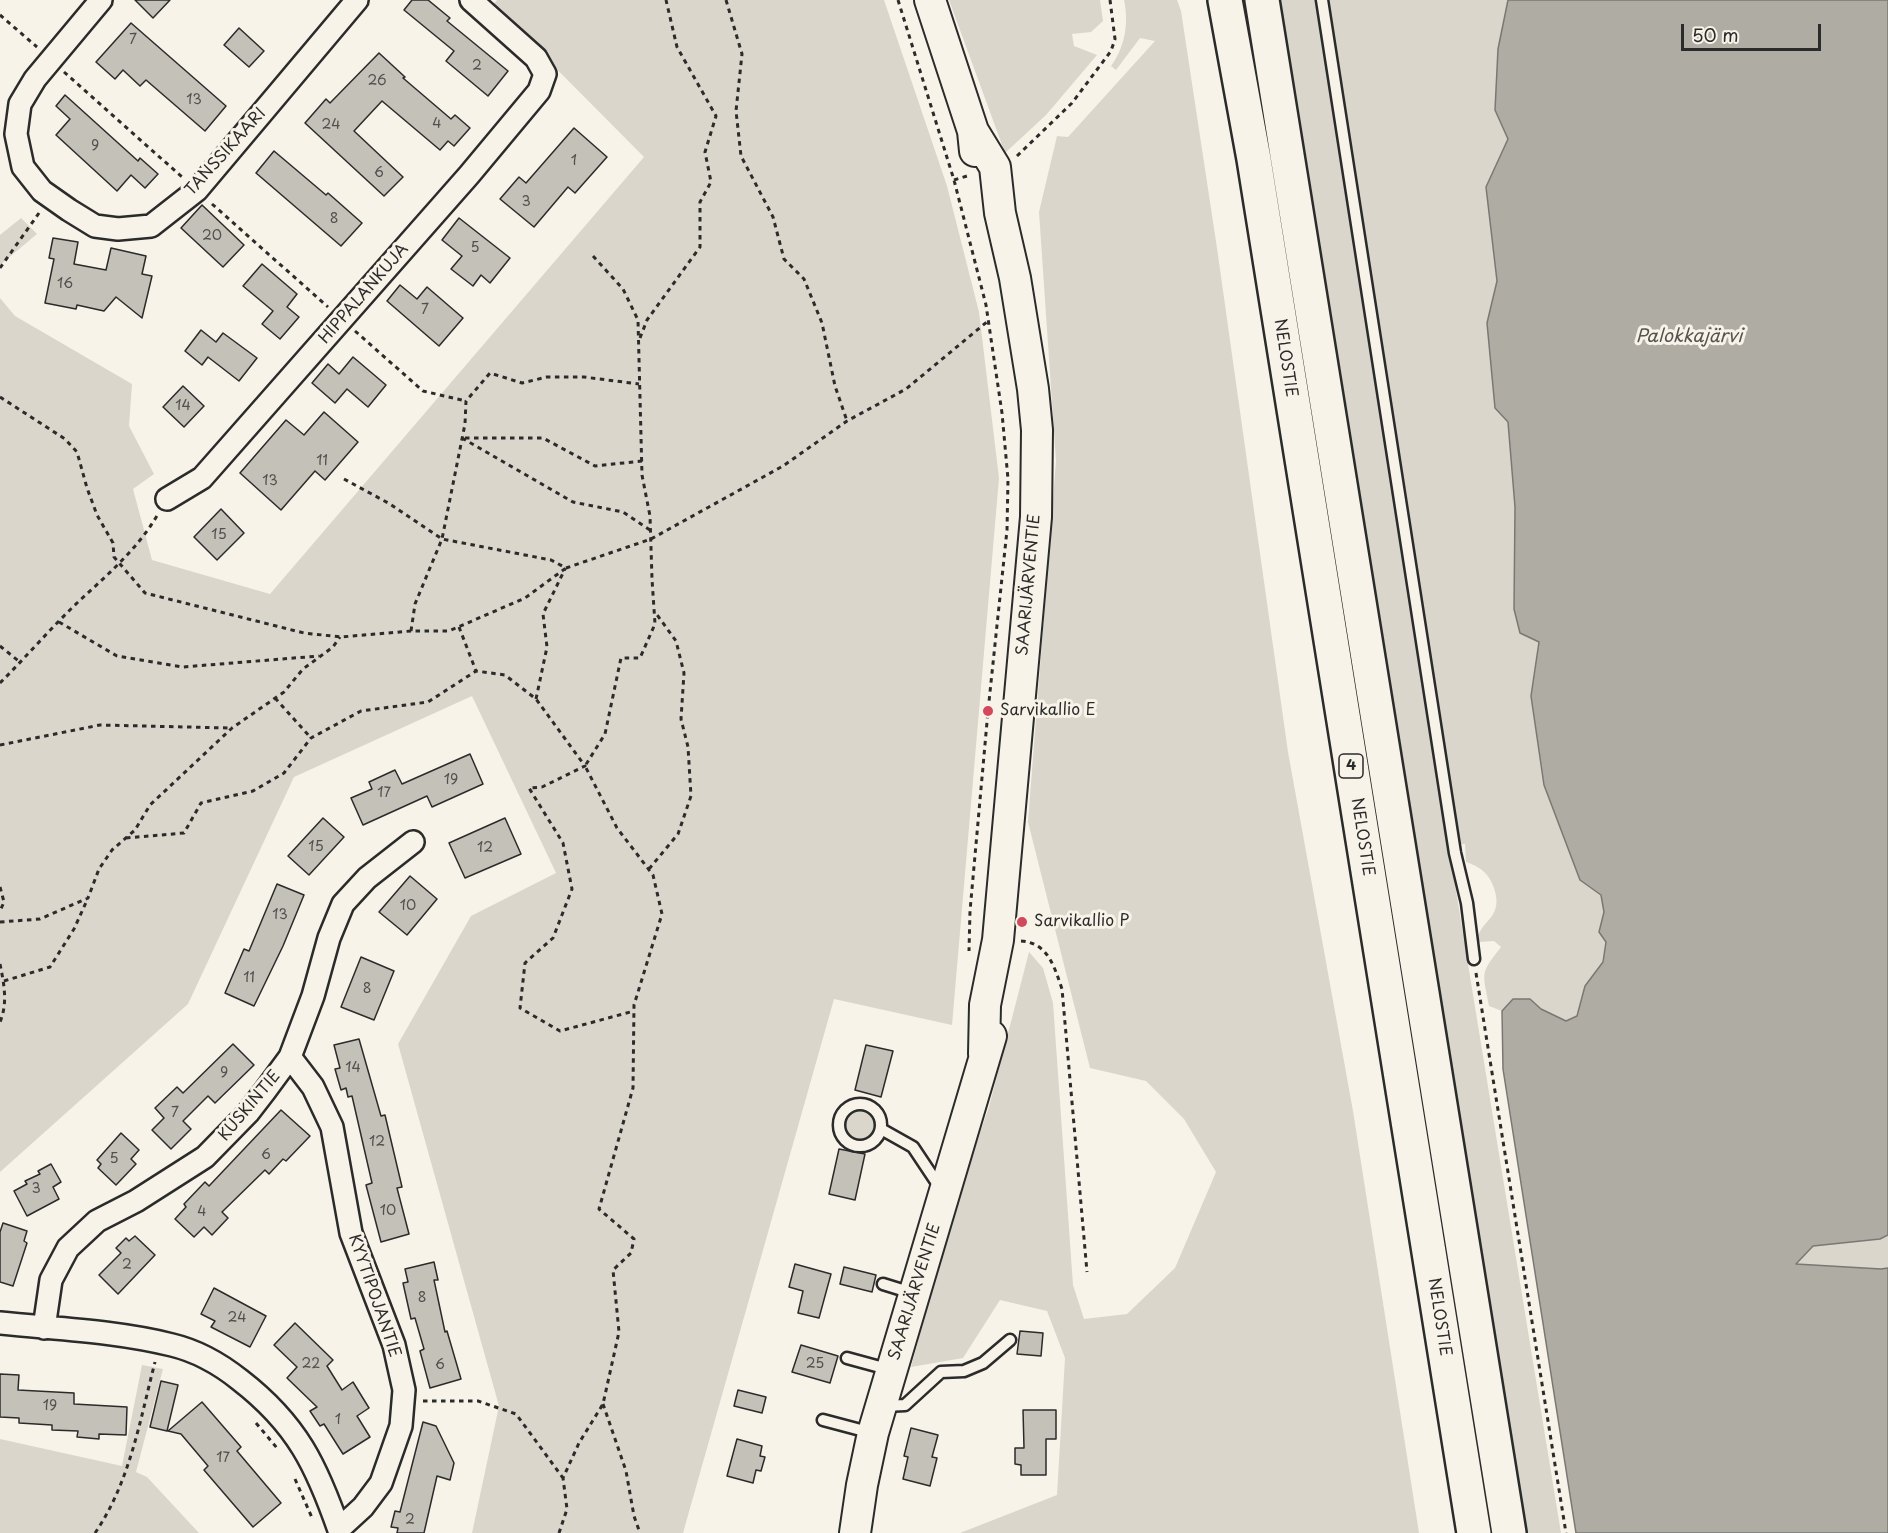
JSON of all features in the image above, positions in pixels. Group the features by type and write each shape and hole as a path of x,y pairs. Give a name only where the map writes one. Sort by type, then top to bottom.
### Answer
{"highway":[{"name":"NELOSTIE","path":"1225,0 1254,159 1474,1533"},
{"name":"4","path":"1262,0 1509,1533"}],"main road":[{"name":"SAARIJÄRVENTIE","path":"855,1533 862,1485 877,1419 984,1054 988,952 1036,517 1038,476 1033,389 1015,278 1000,213 975,174 973,131 930,0"}],"street":[{"name":"TANSSIKAARI","path":"101,0 35,79 20,104 16,134 23,166 42,191 95,226 118,230 151,226 197,190 357,0"},
{"name":"HIPPALANKUJA","path":"167,499 202,478 469,175 539,91 544,74 536,58 471,0"},
{"name":"KUSKINTIE","path":"44,1328 51,1280 68,1248 97,1221 136,1201 205,1157 248,1113 290,1057 313,996 329,938 343,904 368,878 413,842"},
{"name":"KYYTIPOJANTIE","path":"290,1057 313,1087 332,1127 351,1233 394,1345 404,1390 400,1426 381,1483 363,1507 340,1531"},
{"path":"0,1323 118,1335 173,1345 219,1364 260,1395 285,1420 316,1470 340,1531"}],"lane":[{"path":"1322,0 1455,853 1467,903 1474,959"},
{"path":"859,1103 876,1110 882,1121 881,1130 878,1137 871,1143 861,1147 850,1144 843,1138 838,1123 842,1112 851,1105 859,1103"},
{"path":"881,1130 913,1147 944,1193"},
{"path":"883,1284 914,1294"},
{"path":"823,1420 877,1419 905,1405 941,1372 964,1371 983,1363 1010,1340"},
{"path":"847,1358 891,1370"}],"path":[{"path":"639,341 646,320 700,247 700,202 711,182 705,152 716,116 677,47 666,0"},
{"path":"726,0 742,54 736,111 741,156 774,217 784,259 804,279 822,323 835,386 847,421"},
{"path":"897,0 975,174 986,305 1008,479 1007,530 971,899 988,952 1030,942 1042,947 1053,963 1062,988 1087,1272"},
{"path":"975,174 1008,165 1072,103 1111,51 1115,39 1110,0"},
{"path":"0,268 50,196"},
{"path":"593,256 623,289 638,320 642,475 650,516 655,624 640,658 621,658 606,734 585,766 542,787 529,788 563,843 572,889 553,939 525,963 520,1008 560,1031 634,1011"},
{"path":"0,397 65,439 78,452 90,497 113,543 114,557 145,593 303,633 340,637 411,631 449,631 525,598 566,568 651,539 783,466 847,421 906,389 988,321"},
{"path":"411,631 416,604 442,539 462,438 466,401 490,373 522,382 547,377 584,377 639,384"},
{"path":"423,391 466,401"},
{"path":"462,438 543,438 595,466 642,461"},
{"path":"462,438 573,502 623,512 651,531"},
{"path":"344,478 390,504 442,539 551,560 566,568"},
{"path":"0,684 120,562 152,524 167,499"},
{"path":"536,699 547,647 543,614 566,568"},
{"path":"648,870 678,834 691,796 688,747 681,719 684,673 676,641 654,611"},
{"path":"59,622 117,656 183,667 321,656"},
{"path":"459,627 476,671"},
{"path":"4,981 50,967 74,929 99,870 112,850 135,830 150,805 232,728 284,692 303,669 333,647 340,637"},
{"path":"0,646 21,663"},
{"path":"126,838 184,833 201,803 253,791 284,773 311,738 361,711 428,702 476,671 506,675 536,699 585,766 617,828 653,875 662,914 634,1005 633,1088 599,1209 634,1239 631,1253 613,1270 620,1332 603,1404 579,1443 563,1478"},
{"path":"275,698 311,738"},
{"path":"0,745 100,725 232,728"},
{"path":"0,887 4,902 0,911"},
{"path":"0,922 40,919 88,898"},
{"path":"1474,959 1566,1533"},
{"path":"0,964 5,988 4,1013 0,1022"},
{"path":"146,1361 161,1363"},
{"path":"95,1533 106,1518 121,1485 137,1436 155,1362"},
{"path":"403,1402 478,1401 516,1414 563,1478 567,1509 560,1533"},
{"path":"603,1404 626,1471 634,1516 640,1533"},
{"path":"252,1418 280,1452"},
{"path":"292,1471 314,1523"}],"shaded area":[{"path":"497,0 884,0 947,186 979,312 999,478 952,1025 834,999 683,1533 472,1533 499,1406 398,1044 471,916 556,873 472,696 294,777 188,1004 0,1172 0,298 15,316 132,384 129,426 154,474 133,489 152,560 270,594 644,157 493,5"},
{"path":"949,0 1100,0 1103,21 1091,32 1072,34 1074,46 1097,55 1046,115 1005,153"},
{"path":"1124,0 1177,0 1181,11 1288,752 1353,1111 1419,1533 960,1533 1057,1495 1065,1358 1047,1311 1000,1300 963,1358 911,1367 958,1196 989,1107 1029,952 1043,968 1053,1003 1073,1285 1084,1319 1127,1314 1175,1268 1216,1172 1184,1119 1146,1081 1090,1068 1028,822 1056,461 1039,212 1057,136 1068,137 1155,41 1140,38 1116,70 1111,66 1120,51 1125,34"},
{"path":"1278,0 1316,0 1450,854 1561,1533 1527,1533 1296,92"},
{"path":"1328,0 1508,0 1498,49 1495,110 1508,139 1486,187 1497,281 1487,323 1495,408 1508,422 1515,507 1539,642 1531,696 1565,835 1580,880 1601,894 1604,912 1599,932 1606,942 1603,962 1585,986 1577,1016 1566,1021 1541,1009 1529,999 1513,999 1502,1011 1489,1006 1484,974 1501,947 1494,941 1477,942 1482,928 1495,910 1496,894 1486,874 1466,862 1465,844 1460,844"},
{"path":"21,218 37,234 0,265 0,235"},
{"path":"860,1111 870,1115 874,1125 870,1135 860,1139 850,1135 846,1125 850,1115"},
{"path":"1888,1235 1888,1268 1795,1264 1813,1246 1880,1239"},
{"path":"142,1365 163,1369 136,1472 147,1477 199,1533 0,1533 0,1439 122,1466"}],"water":[{"name":"Palokkajärvi","path":"1508,0 1888,0 1888,1235 1880,1239 1813,1246 1796,1264 1888,1268 1888,1533 1576,1533 1503,1069 1502,1011 1513,999 1530,999 1541,1009 1566,1021 1577,1016 1585,986 1603,962 1606,942 1599,932 1604,912 1601,895 1580,880 1544,785 1531,696 1539,642 1520,633 1514,609 1515,507 1508,422 1495,408 1487,323 1497,281 1486,187 1508,139 1495,110 1498,49"}],"building":[{"path":"135,0 170,0 153,18"},
{"path":"412,0 428,0 450,18 447,21 508,71 488,96 446,61 454,51 404,10"},
{"path":"131,23 226,106 205,131 146,80 140,86 123,70 115,79 96,62"},
{"path":"239,28 264,51 249,67 224,45"},
{"path":"379,53 405,77 403,78 451,119 455,115 470,128 454,146 448,141 440,150 382,101 354,131 403,177 384,196 305,123 326,99 330,103"},
{"path":"65,95 138,161 140,158 158,174 145,188 131,175 117,191 56,135 70,119 56,106"},
{"path":"574,128 607,157 575,193 568,187 534,227 500,199 519,177 526,183"},
{"path":"274,151 362,223 341,246 256,173"},
{"path":"202,205 244,245 223,267 181,228"},
{"path":"459,218 510,258 490,283 481,275 473,286 451,269 462,256 442,240"},
{"path":"53,238 78,242 74,264 106,270 111,248 146,256 142,274 152,276 142,318 116,297 104,311 77,305 76,309 45,303 54,259 49,258"},
{"path":"262,264 297,294 287,307 299,317 280,339 262,324 273,311 243,286"},
{"path":"400,285 417,299 427,287 463,318 439,346 387,301"},
{"path":"201,330 216,342 223,333 257,358 239,381 208,357 202,365 185,351"},
{"path":"353,357 386,385 368,407 347,389 335,403 312,383 328,364 339,374"},
{"path":"183,386 204,406 184,427 163,407"},
{"path":"324,412 358,442 325,480 315,471 281,510 240,473 286,420 304,435"},
{"path":"221,509 244,533 217,560 194,537"},
{"path":"470,754 483,784 432,807 427,796 363,825 351,798 372,789 369,782 395,770 402,784"},
{"path":"323,818 344,837 309,875 288,856"},
{"path":"505,818 521,854 465,878 449,843"},
{"path":"410,876 437,899 407,935 379,912"},
{"path":"277,884 304,895 254,1006 225,993 244,949 249,951"},
{"path":"361,957 394,971 374,1020 341,1007"},
{"path":"359,1039 381,1116 385,1115 402,1187 397,1188 409,1234 381,1242 366,1185 372,1183 352,1096 348,1097 346,1088 341,1090 335,1069 340,1068 334,1045"},
{"path":"233,1044 254,1065 215,1103 208,1096 183,1121 191,1129 171,1149 152,1130 164,1118 155,1108 177,1087 183,1093"},
{"path":"866,1045 893,1051 881,1097 855,1090"},
{"path":"281,1110 310,1136 286,1161 283,1159 269,1174 265,1170 222,1212 228,1218 212,1235 204,1227 194,1237 175,1219 186,1207 184,1204 205,1182 209,1186"},
{"path":"121,1133 139,1150 131,1159 136,1164 116,1185 98,1168 101,1164 97,1160"},
{"path":"839,1149 865,1154 855,1200 829,1194"},
{"path":"51,1164 61,1182 53,1187 59,1199 27,1216 14,1191 27,1184 25,1181 40,1174 38,1171"},
{"path":"3,1223 27,1231 24,1241 27,1243 13,1286 0,1282 0,1232"},
{"path":"135,1236 155,1255 118,1294 99,1275 121,1253 116,1248 126,1238 129,1241"},
{"path":"434,1262 438,1280 434,1280 445,1332 447,1331 461,1379 430,1388 420,1351 424,1349 415,1318 411,1319 403,1283 408,1282 405,1269"},
{"path":"795,1264 831,1274 819,1318 798,1313 803,1291 789,1287"},
{"path":"844,1267 876,1275 872,1292 840,1284"},
{"path":"214,1288 266,1316 250,1347 211,1327 215,1321 201,1314"},
{"path":"295,1323 333,1360 327,1366 342,1390 353,1382 369,1408 357,1416 370,1437 343,1454 324,1424 320,1426 310,1411 317,1407 287,1378 297,1367 274,1345"},
{"path":"1020,1331 1043,1333 1041,1356 1017,1354"},
{"path":"801,1345 838,1356 830,1383 792,1372"},
{"path":"0,1374 19,1375 18,1390 74,1393 74,1404 127,1407 126,1435 99,1434 99,1439 77,1437 78,1431 52,1430 52,1425 19,1423 19,1418 0,1417"},
{"path":"161,1381 178,1385 167,1431 150,1427"},
{"path":"738,1390 766,1397 762,1413 734,1406"},
{"path":"202,1402 241,1447 237,1451 281,1503 253,1527 204,1470 208,1466 181,1434 168,1431"},
{"path":"1023,1410 1056,1410 1056,1439 1046,1439 1046,1475 1021,1475 1021,1465 1015,1464 1015,1448 1024,1448"},
{"path":"423,1422 436,1426 454,1463 450,1480 437,1476 424,1533 397,1533 398,1528 391,1527 395,1511 400,1512"},
{"path":"911,1428 938,1435 932,1457 937,1458 930,1486 903,1479 908,1457 904,1456"},
{"path":"737,1439 762,1446 760,1456 765,1457 761,1471 756,1470 753,1483 727,1476"}],"place":[{"name":"Sarvikallio E","path":"988,711"},
{"name":"Sarvikallio P","path":"1022,922"}]}
